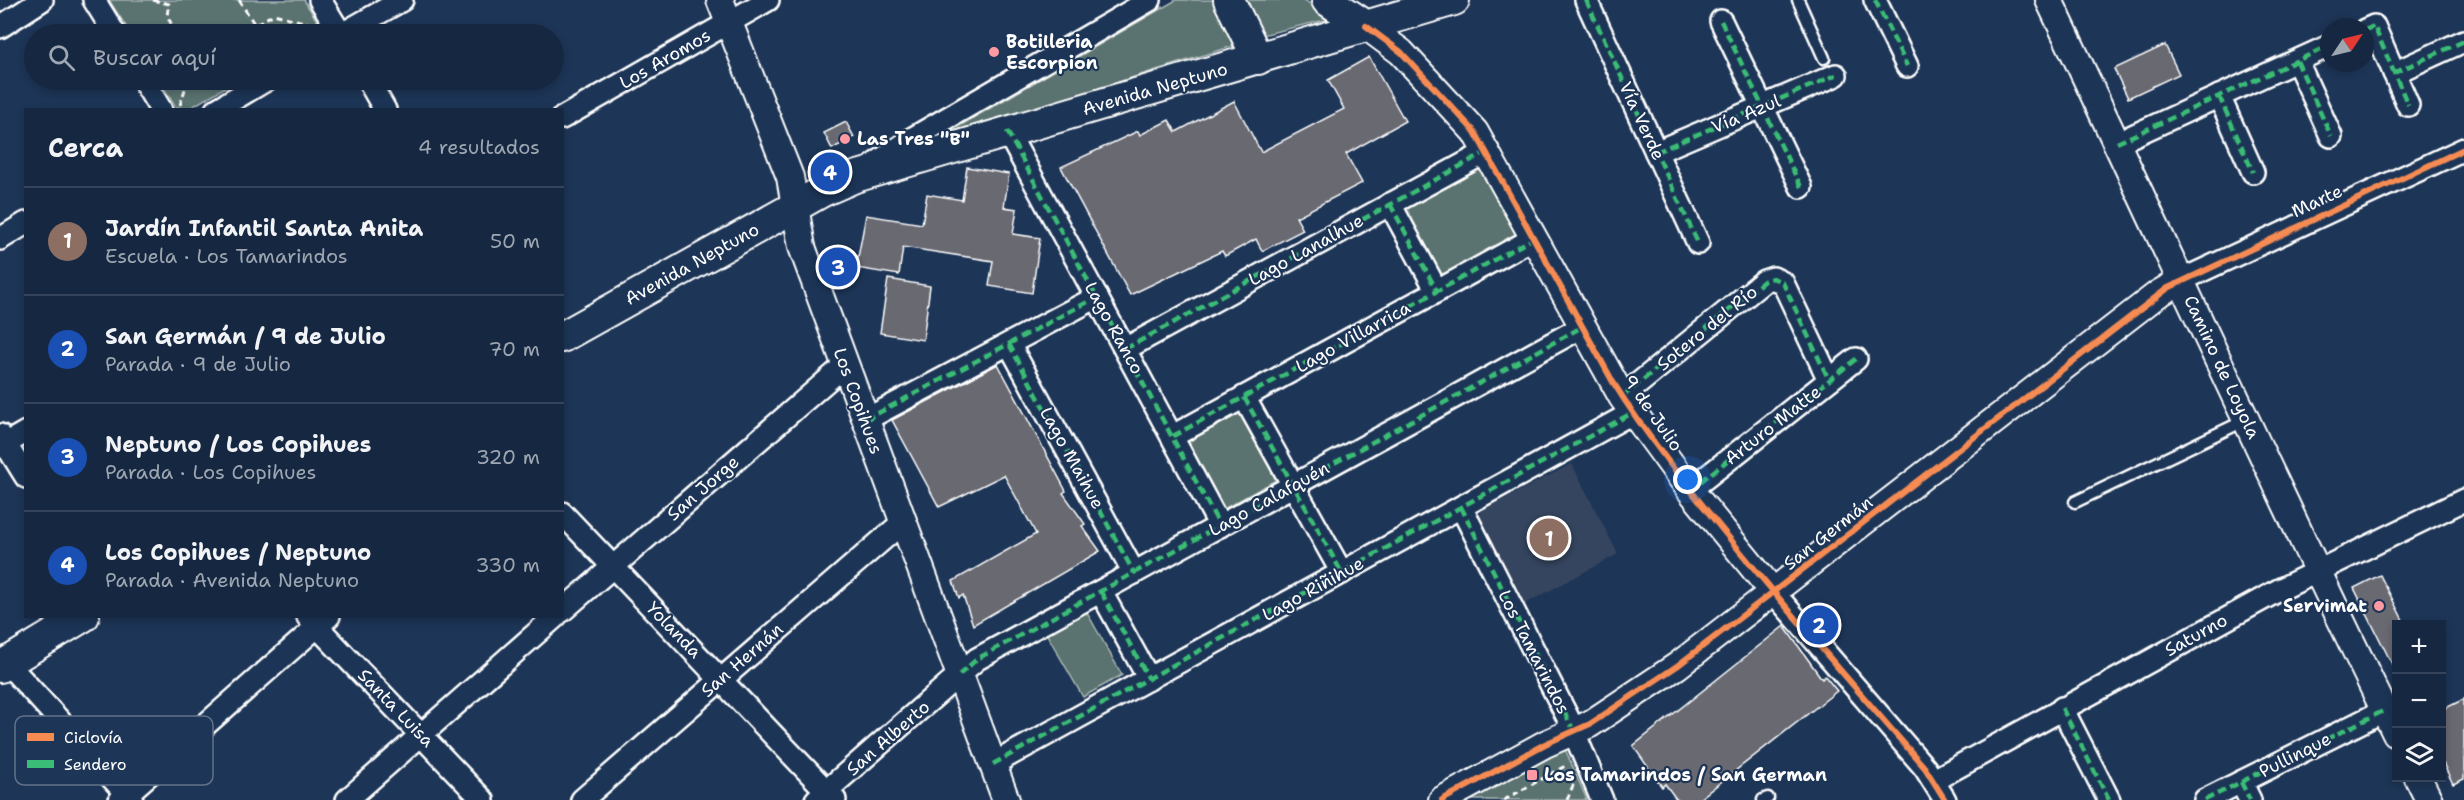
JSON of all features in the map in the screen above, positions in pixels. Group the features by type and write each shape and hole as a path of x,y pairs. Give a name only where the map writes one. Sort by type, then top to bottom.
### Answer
{"main road":[{"path":"1229,0 1258,59"},
{"path":"1328,0 1366,26"},
{"name":"Avenida Neptuno","path":"564,335 794,207 855,177 1454,0"},
{"path":"2,664 81,618"}],"street":[{"path":"0,27 42,0"},
{"path":"94,0 109,24"},
{"path":"320,0 335,24"},
{"path":"359,24 402,0"},
{"name":"Los Aromos","path":"564,117 724,11 768,0"},
{"name":"Avenida Neptuno","path":"855,177 913,138 1150,0"},
{"name":"Vía Verde","path":"1586,0 1698,243"},
{"path":"1875,0 1907,66"},
{"name":"Camino de Loyola","path":"2049,0 2317,571 2394,728"},
{"name":"Los Copihues","path":"724,11 790,177 798,236 1006,800"},
{"path":"1722,21 1801,187"},
{"name":"9 de Julio","path":"1366,26 1401,52 1461,115 1488,151 1582,327 1627,405 1690,490 1774,593 1934,780 1945,800"},
{"path":"2374,26 2408,105"},
{"path":"2394,73 2464,41"},
{"path":"2117,143 2320,50"},
{"path":"2297,61 2331,136"},
{"name":"Vía Azul","path":"1656,152 1762,107 1830,67"},
{"path":"149,90 161,108"},
{"path":"219,108 249,90"},
{"path":"374,90 384,108"},
{"path":"2219,96 2253,172"},
{"name":"Lago Ranco","path":"1007,131 1221,526"},
{"name":"Marte","path":"2182,280 2464,149"},
{"name":"Lago Lanalhue","path":"1125,349 1488,151"},
{"path":"1390,204 1437,291"},
{"path":"0,239 24,224"},
{"name":"Lago Villarrica","path":"1173,436 1534,238"},
{"name":"Sotero del Río","path":"1627,405 1764,281 1773,278 1783,283 1829,380"},
{"name":"San Germán","path":"1442,800 1590,724 1677,666 2149,302 2182,280"},
{"path":"865,420 1097,297"},
{"name":"Lago Calafquén","path":"960,675 977,659 1582,327"},
{"name":"Lago Maihue","path":"1009,344 1134,573"},
{"name":"Arturo Matte","path":"1690,490 1856,359"},
{"name":"San Jorge","path":"564,609 845,365"},
{"path":"1244,397 1342,573"},
{"name":"Lago Riñihue","path":"993,764 1461,507 1627,405"},
{"path":"24,433 2,442 24,474"},
{"name":"Saturno","path":"1934,780 2062,708 2317,571 2464,500"},
{"name":"Los Tamarindos","path":"1461,507 1574,731 1602,800"},
{"name":"Yolanda","path":"564,515 720,679 826,797"},
{"name":"San Hernán","path":"582,800 903,522"},
{"path":"1101,592 1149,679"},
{"path":"347,800 554,618"},
{"path":"213,717 318,620"},
{"name":"Santa Luisa","path":"318,620 483,800"},
{"path":"2,664 50,716"},
{"name":"San Alberto","path":"826,797 960,675"},
{"path":"2062,708 2109,800"},
{"name":"Pullinque","path":"2205,800 2245,791 2385,710"},
{"path":"2420,782 2429,800"},
{"path":"114,785 126,798 140,785"}],"lane":[{"path":"1798,0 1830,67"},
{"path":"2075,502 2247,420"}],"path":[{"path":"153,0 169,4 166,16 171,24"},
{"path":"239,0 254,24"},
{"path":"258,24 274,14 309,24"},
{"path":"180,108 185,90"},
{"path":"1504,800 1584,756"}],"shaded area":[{"path":"1572,464 1618,554 1523,605 1478,521 1482,510"}],"green space":[{"path":"109,0 304,0 319,24 125,24"},
{"path":"1176,0 1216,0 1233,46 939,138"},
{"path":"1240,0 1304,0 1333,18 1258,36"},
{"path":"165,90 220,90 190,108 175,106"},
{"path":"1479,162 1517,238 1438,279 1397,205"},
{"path":"1237,409 1276,480 1220,511 1182,440"},
{"path":"1085,609 1122,675 1083,697 1045,631"},
{"path":"1565,749 1587,800 1471,800 1524,771 1531,762"}],"building":[{"path":"2165,45 2179,74 2128,98 2114,69"},
{"path":"1369,57 1405,121 1346,154 1362,183 1296,217 1303,230 1262,251 1256,239 1225,256 1222,251 1130,295 1061,167 1138,131 1140,135 1169,120 1176,132 1234,101 1261,152 1344,109 1328,80"},
{"path":"846,122 854,137 832,149 824,133"},
{"path":"967,167 1009,174 1004,207 1017,209 1013,234 1040,238 1032,293 989,286 993,261 903,247 899,275 856,268 866,215 922,224 927,194 962,200"},
{"path":"888,279 930,286 923,340 880,333"},
{"path":"998,364 1066,491 1063,493 1085,524 1082,526 1100,551 973,625 963,595 959,598 953,581 1036,534 1004,475 939,507 892,420"},
{"name":"Servimat","path":"2380,575 2403,620 2392,620 2392,664 2354,588"},
{"path":"1784,626 1822,679 1825,676 1837,691 1698,800 1677,800 1665,784 1662,787 1633,746"},
{"path":"2464,699 2464,779 2453,784 2446,769 2446,708"}],"marked path":[{"path":"1586,0 1698,243"},
{"path":"1875,0 1907,66"},
{"path":"1721,21 1801,187"},
{"path":"2374,26 2408,105"},
{"path":"2394,73 2464,41"},
{"path":"2117,143 2320,50"},
{"path":"2297,61 2331,136"},
{"path":"1656,152 1836,75"},
{"path":"2219,96 2253,172"},
{"path":"1007,131 1220,526"},
{"path":"1125,349 1488,151"},
{"path":"1390,204 1437,291"},
{"path":"1173,436 1534,238"},
{"path":"1622,397 1764,281 1773,278 1783,283 1829,380"},
{"path":"865,420 1097,297"},
{"path":"959,675 977,659 1582,327"},
{"path":"1009,344 1134,573"},
{"path":"1690,490 1856,359"},
{"path":"1244,397 1342,573"},
{"path":"993,764 1632,413"},
{"path":"1461,507 1574,731"},
{"path":"1101,592 1149,679"},
{"path":"2062,708 2109,800"},
{"path":"2205,800 2385,710"},
{"path":"2241,782 2250,800"}],"cycle path":[{"path":"1366,26 1401,52 1475,132 1613,382 1654,443 1754,568 1925,768 1945,800"},
{"path":"1442,800 1545,744 1590,724 1677,666 2168,288 2464,149"}],"place":[{"name":"Botilleria Escorpion","path":"994,52"},
{"name":"Las Tres \"B\"","path":"845,139"},
{"name":"Los Copihues / Neptuno","path":"830,172"},
{"name":"Neptuno / Los Copihues","path":"838,267"},
{"name":"Jardín Infantil Santa Anita","path":"1549,538"},
{"name":"Servimat","path":"2379,606"},
{"name":"San Germán / 9 de Julio","path":"1819,625"},
{"name":"Los Tamarindos / San German","path":"1532,775"}]}
